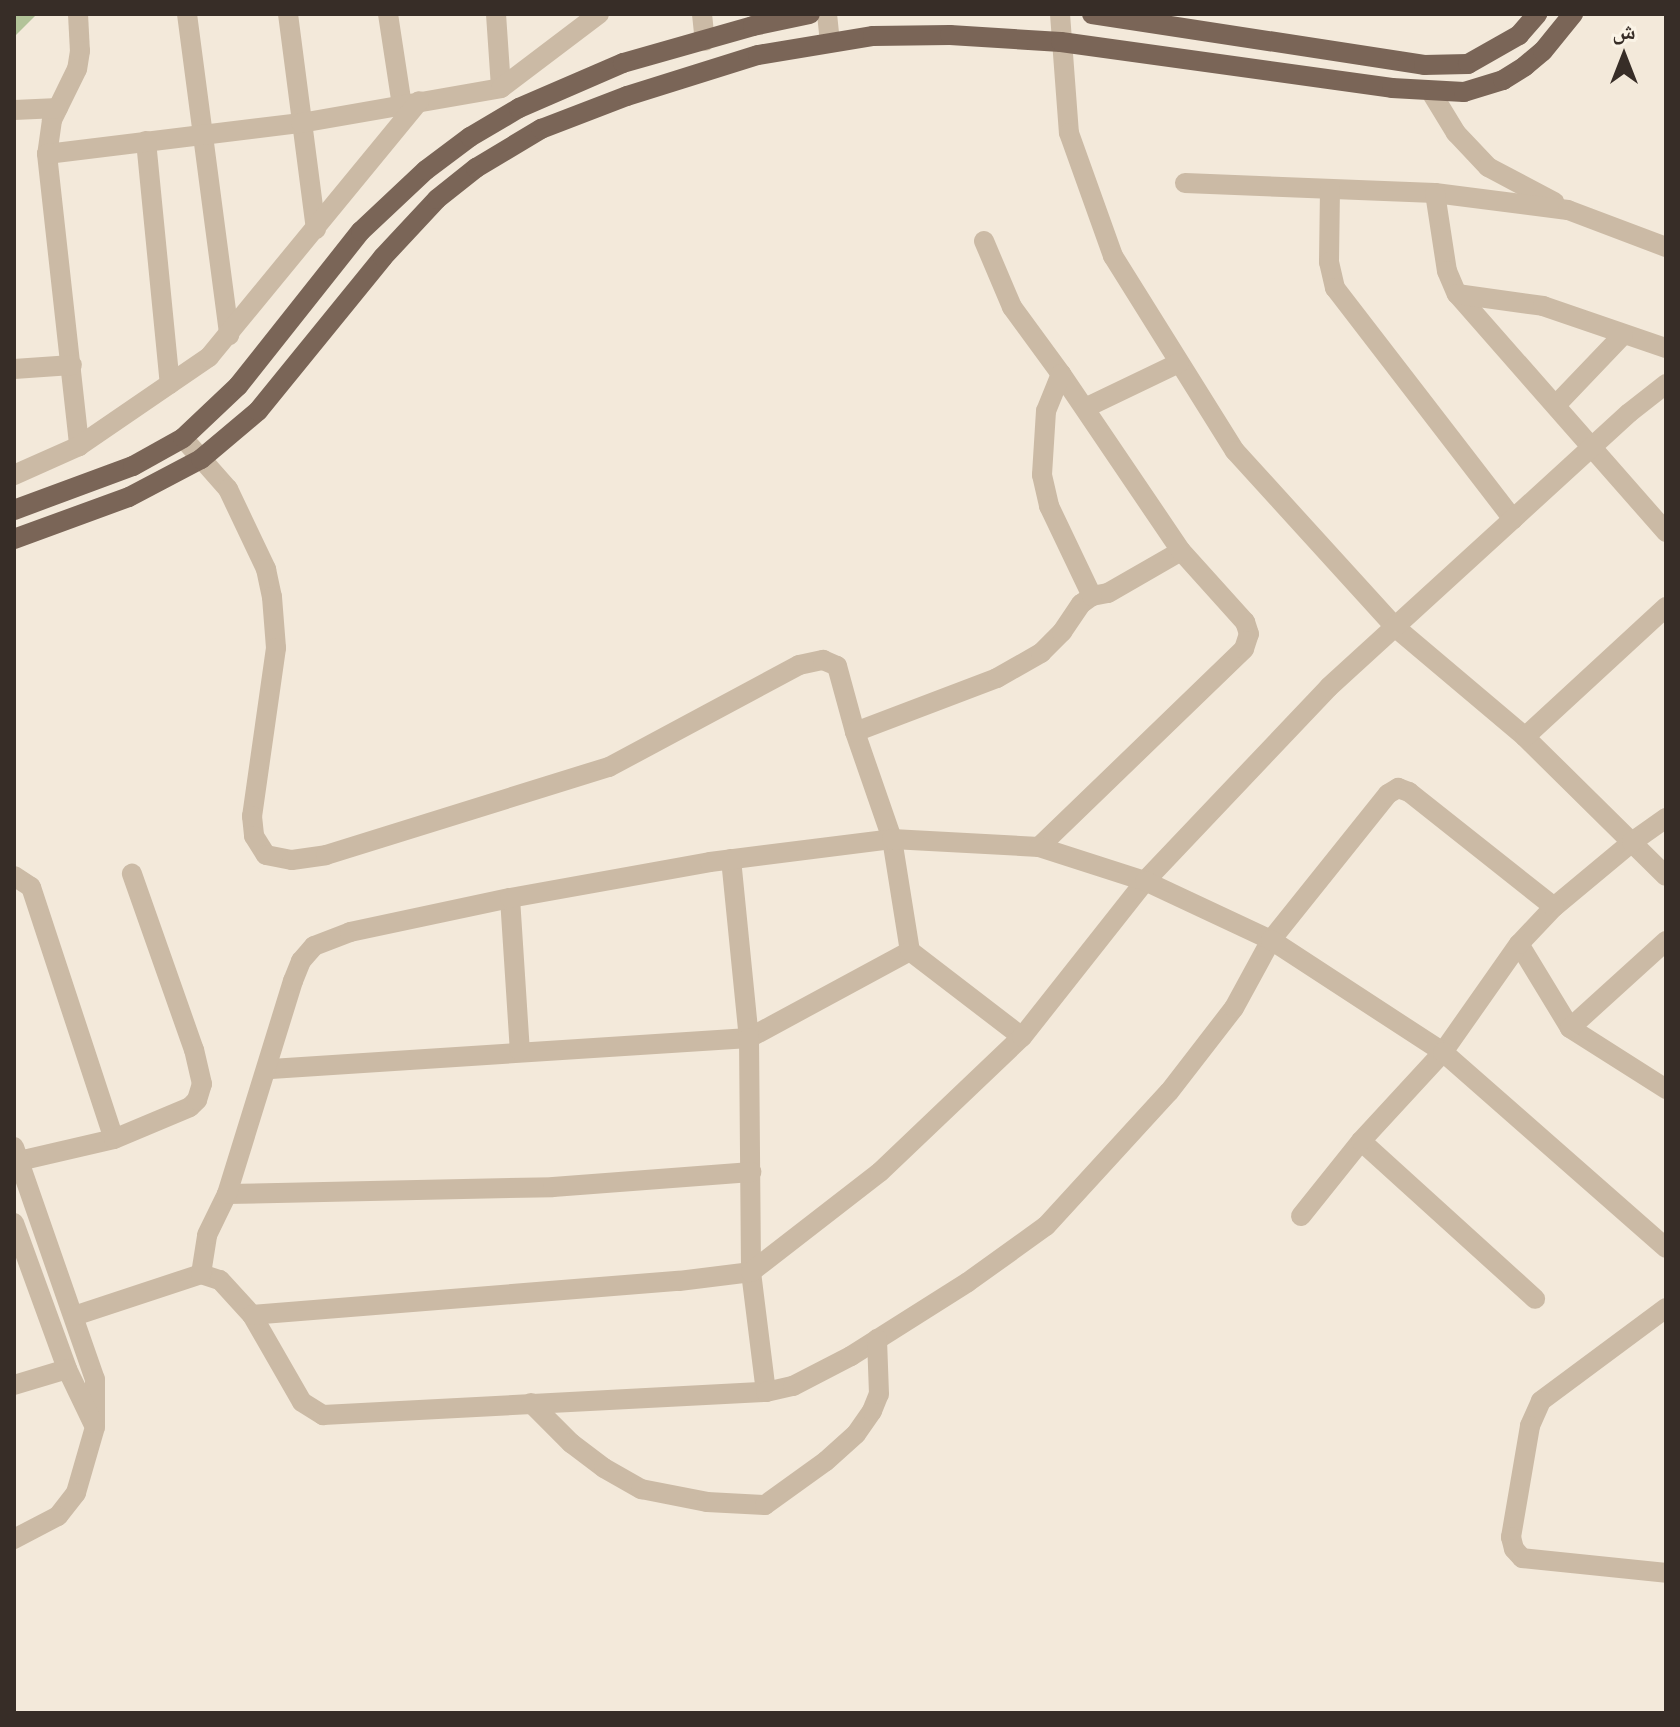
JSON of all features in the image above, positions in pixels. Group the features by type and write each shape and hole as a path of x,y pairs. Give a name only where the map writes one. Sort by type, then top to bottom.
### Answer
{"main road":[{"path":"14,510 133,466 183,438 238,386 361,231 417,178 470,137 519,108 623,63 753,26 810,14"},
{"path":"1092,14 1424,65 1468,64 1519,35 1537,14"},
{"path":"14,539 129,497 201,459 258,411 408,227 476,168 541,129 627,96 758,55 873,36 950,35 1061,42 1431,92 1464,92 1503,80 1543,51 1573,14"}],"street":[{"path":"78,14 80,51 77,69 48,135 47,154 79,446"},
{"path":"187,14 229,335"},
{"path":"288,14 316,229"},
{"path":"388,14 410,103"},
{"path":"496,14 501,88"},
{"path":"702,14 705,41"},
{"path":"827,14 830,42"},
{"path":"1060,14 1069,133 1113,256 1235,451 1395,627 1525,737 1666,876"},
{"path":"47,154 301,123 501,88 594,16"},
{"path":"1431,92 1456,133 1488,167 1568,210 1666,247"},
{"path":"14,475 79,446 209,357 316,229 410,103"},
{"path":"14,110 58,108"},
{"path":"146,141 170,384"},
{"path":"1185,183 1435,193 1568,210"},
{"path":"1330,189 1329,262 1335,288 1513,519"},
{"path":"1435,193 1447,271 1457,294 1593,445 1666,532"},
{"path":"984,241 1012,307 1085,408 1181,551 1245,622 1249,634 1244,649 1039,847"},
{"path":"1457,294 1543,306 1666,348"},
{"path":"1556,405 1623,335"},
{"path":"1085,408 1179,363"},
{"path":"14,369 72,365"},
{"path":"1061,374 1046,411 1042,475 1049,506 1092,596"},
{"path":"252,1315 679,1281 751,1272 880,1172 1022,1037 1145,881 1329,687 1593,445 1666,384"},
{"path":"183,438 228,489 266,569 272,597 276,648 252,816 254,836 266,855 292,860 326,855 609,767 814,661 837,666 855,732 892,839 910,951 1022,1037"},
{"path":"855,732 997,678 1041,653 1062,632 1081,604 1092,596 1108,593 1181,551"},
{"path":"1525,737 1666,607"},
{"path":"74,1316 201,1274 220,1280 252,1315 302,1402 316,1413 766,1392 793,1386 877,1339 968,1282 1046,1226 1169,1092 1234,1008 1271,940 1388,794 1398,788 1409,792 1554,907"},
{"path":"1301,1216 1361,1141 1443,1052 1519,944 1554,907 1666,818"},
{"path":"201,1274 207,1235 227,1194 293,981 301,961 314,946 350,932 510,898 731,859 892,839 1039,847 1145,881 1271,940 1443,1052 1666,1248"},
{"path":"731,859 749,1038 751,1272 766,1392"},
{"path":"14,1539 58,1516 76,1493 95,1427 95,1379 15,1157 114,1139 190,1107 197,1100 202,1084 200,1067 132,874"},
{"path":"14,876 31,887 114,1139"},
{"path":"510,898 520,1051"},
{"path":"1570,1028 1666,941"},
{"path":"1519,944 1570,1028 1666,1089"},
{"path":"267,1069 749,1038 910,951"},
{"path":"1361,1141 1535,1299"},
{"path":"227,1194 553,1187 751,1172"},
{"path":"14,1223 23,1275 95,1427"},
{"path":"1666,1308 1541,1401 1530,1426 1511,1537 1514,1549 1522,1558 1666,1573"},
{"path":"531,1403 571,1443 604,1468 641,1489 707,1502 765,1505 826,1461 856,1434 872,1411 879,1394 877,1339"},
{"path":"14,1385 67,1369"}],"green space":[{"path":"14,14 37,14 14,37"}]}
